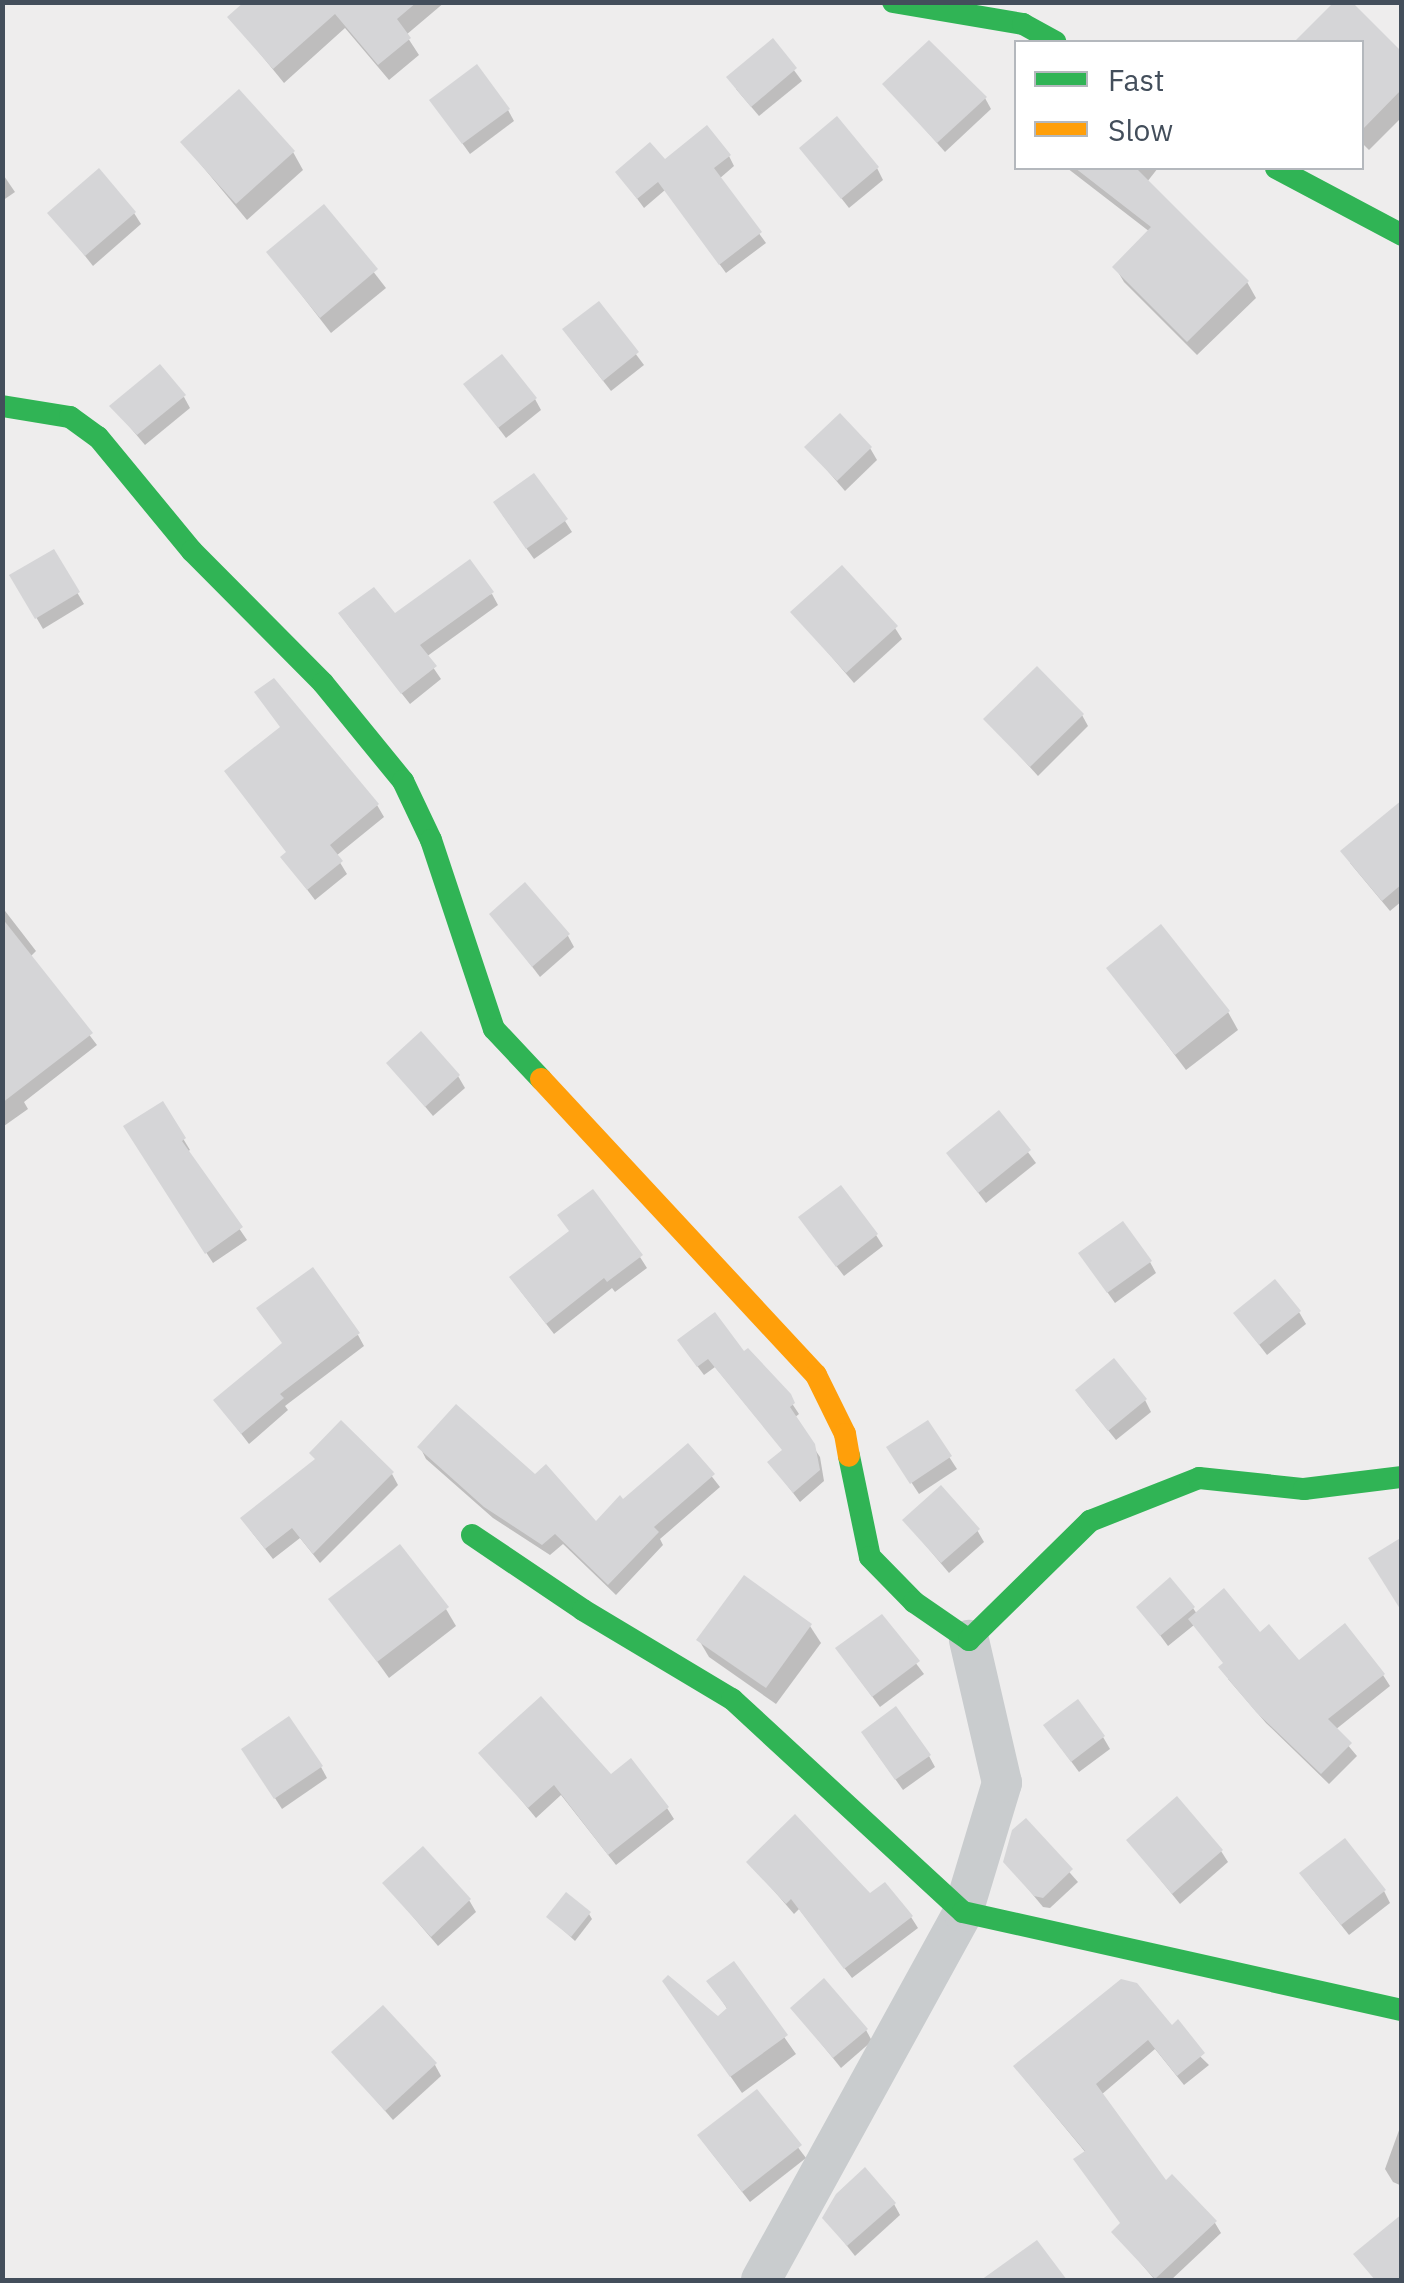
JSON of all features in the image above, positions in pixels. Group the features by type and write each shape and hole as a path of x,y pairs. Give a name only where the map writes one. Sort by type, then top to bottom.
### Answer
{"street":[{"path":"893,2 1023,24 1051,40"},
{"path":"1280,170 1402,236"},
{"path":"2,406 70,417 98,437 192,551 323,683 403,780 431,840 494,1029 816,1375 844,1434 870,1557 914,1602 969,1640 1002,1784 963,1912 760,2280"},
{"path":"969,1640 1090,1521 1198,1478 1304,1489 1402,1477"},
{"path":"472,1535 583,1610 732,1699 963,1912 1402,2010"}],"building":[{"path":"244,2 417,2 397,19 411,38 378,65 335,14 273,69 227,17"},
{"path":"1334,2 1352,2 1402,52 1402,89 1364,128 1364,40 1296,40"},
{"path":"773,38 797,68 751,107 726,77"},
{"path":"929,40 987,97 937,143 882,84"},
{"path":"477,64 510,109 462,144 429,100"},
{"path":"239,89 295,151 236,204 180,142"},
{"path":"837,116 879,167 841,199 799,148"},
{"path":"707,125 731,155 714,168 762,232 719,265 658,182 637,199 615,172 650,142 665,159"},
{"path":"99,168 136,212 85,256 47,213"},
{"path":"1078,170 1138,170 1249,281 1187,342 1112,267 1151,227"},
{"path":"324,204 378,269 320,318 266,252"},
{"path":"599,301 639,352 603,381 562,329"},
{"path":"502,354 537,398 498,428 463,384"},
{"path":"160,364 186,395 137,435 109,406"},
{"path":"840,413 872,447 837,481 804,447"},
{"path":"534,473 568,519 526,549 493,502"},
{"path":"54,549 80,592 35,619 9,575"},
{"path":"470,559 494,592 420,645 437,666 401,694 338,613 374,587 395,613"},
{"path":"842,565 898,626 846,673 790,612"},
{"path":"1037,666 1084,714 1030,767 983,719"},
{"path":"274,678 379,804 330,845 343,861 307,890 280,857 286,852 224,771 280,727 254,692"},
{"path":"1402,800 1402,884 1382,901 1340,851"},
{"path":"525,882 570,934 532,967 489,914"},
{"path":"2,918 93,1033 2,1103"},
{"path":"1161,924 1230,1011 1175,1055 1106,968"},
{"path":"421,1031 460,1075 425,1107 386,1063"},
{"path":"163,1101 186,1138 182,1141 243,1227 205,1254 123,1126"},
{"path":"999,1110 1031,1150 978,1193 946,1153"},
{"path":"841,1185 878,1234 836,1267 798,1217"},
{"path":"593,1189 643,1255 607,1282 604,1278 546,1324 509,1277 569,1231 557,1215"},
{"path":"1123,1221 1152,1261 1107,1293 1078,1253"},
{"path":"313,1267 360,1333 280,1394 284,1398 241,1434 213,1400 282,1343 256,1308"},
{"path":"1275,1279 1301,1311 1259,1345 1233,1313"},
{"path":"715,1312 744,1351 748,1348 791,1394 795,1403 790,1407 815,1444 820,1470 793,1493 767,1462 782,1450 708,1359 697,1367 677,1340"},
{"path":"1114,1358 1147,1399 1108,1431 1075,1390"},
{"path":"456,1404 535,1474 546,1464 596,1521 620,1495 623,1499 688,1443 715,1474 654,1527 659,1532 608,1585 555,1534 542,1545 484,1507 417,1447"},
{"path":"341,1420 394,1472 313,1554 292,1528 265,1549 240,1518 315,1459 309,1453"},
{"path":"928,1420 952,1456 910,1484 886,1447"},
{"path":"941,1485 980,1529 941,1563 902,1520"},
{"path":"1402,1537 1402,1612 1368,1558"},
{"path":"400,1544 449,1607 377,1662 328,1599"},
{"path":"744,1575 812,1624 766,1688 696,1640"},
{"path":"1170,1577 1195,1607 1160,1636 1136,1607"},
{"path":"1224,1588 1260,1632 1269,1624 1299,1660 1345,1623 1385,1674 1328,1719 1352,1743 1321,1774 1256,1712 1218,1667 1223,1663 1188,1619"},
{"path":"882,1614 920,1661 872,1697 835,1648"},
{"path":"541,1696 611,1774 631,1758 669,1807 608,1855 554,1785 528,1808 478,1753"},
{"path":"1078,1699 1105,1736 1071,1762 1043,1725"},
{"path":"896,1706 931,1755 895,1780 861,1732"},
{"path":"289,1716 323,1766 274,1799 241,1749"},
{"path":"1177,1796 1223,1850 1172,1894 1126,1840"},
{"path":"795,1814 870,1893 885,1882 913,1916 844,1969 791,1899 786,1904 746,1862"},
{"path":"1026,1818 1073,1869 1043,1898 1034,1896 1003,1862 1012,1830"},
{"path":"1345,1838 1386,1890 1341,1925 1299,1873"},
{"path":"423,1846 471,1899 431,1937 382,1883"},
{"path":"566,1892 591,1912 571,1937 546,1917"},
{"path":"734,1961 788,2035 730,2077 662,1981 668,1975 718,2016 727,2008 706,1981"},
{"path":"824,1978 868,2029 833,2058 790,2008"},
{"path":"1121,1979 1137,1983 1172,2025 1178,2019 1205,2053 1177,2076 1148,2040 1096,2084 1166,2180 1172,2174 1217,2221 1155,2279 1111,2232 1120,2223 1073,2159 1085,2151 1013,2066"},
{"path":"383,2005 437,2063 385,2111 331,2052"},
{"path":"757,2089 802,2145 742,2192 697,2135"},
{"path":"865,2167 896,2203 847,2246 822,2218 836,2194"},
{"path":"1402,2214 1402,2280 1375,2280 1353,2254"},
{"path":"1037,2240 1067,2280 981,2280"}],"traffic: fast":[{"path":"893,2 1023,24 1051,40"},
{"path":"1280,170 1402,235"},
{"path":"2,406 70,417 98,437 192,551 323,683 403,781 431,840 494,1029 541,1079"},
{"path":"849,1456 870,1557 914,1602 969,1640 1090,1521 1199,1478 1304,1489 1402,1477"},
{"path":"472,1535 583,1610 732,1699 963,1912 1402,2010"}],"traffic: slow":[{"path":"541,1079 816,1375 845,1434 849,1456"}]}
